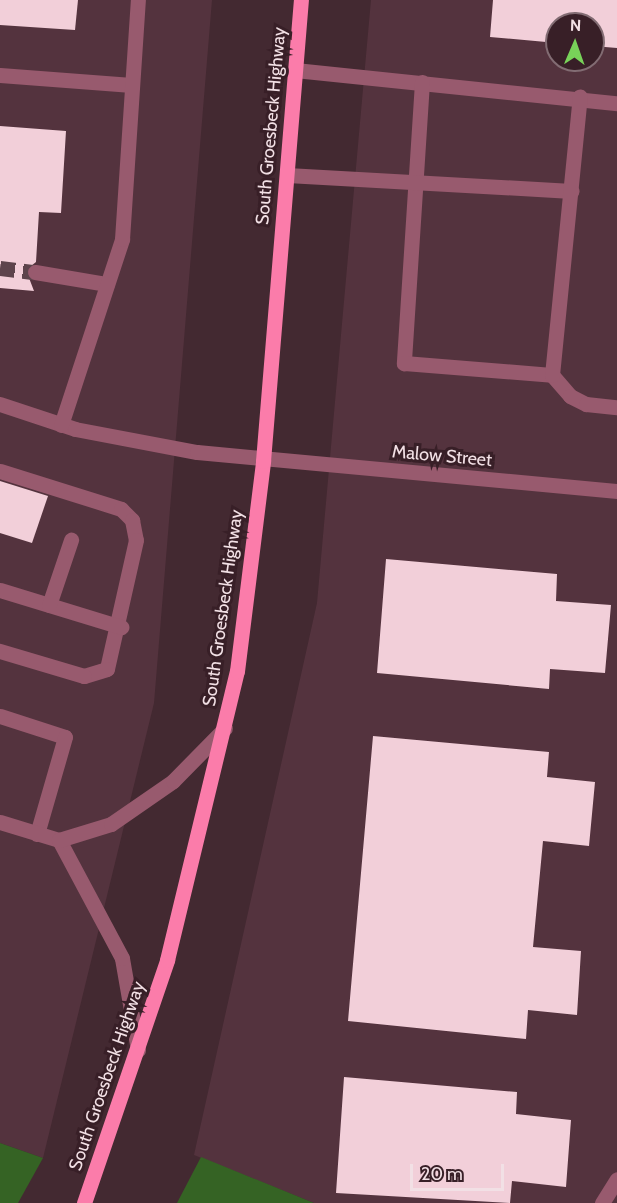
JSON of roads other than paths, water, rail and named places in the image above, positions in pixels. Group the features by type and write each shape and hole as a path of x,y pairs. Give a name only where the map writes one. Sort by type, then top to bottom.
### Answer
{"main road":[{"name":"South Groesbeck Highway","path":"84,1203 138,1050 192,868 225,728 263,461 300,0"}],"street":[{"path":"61,425 122,239 138,0"},
{"path":"295,70 580,96 617,103"},
{"path":"0,75 132,85"},
{"path":"422,82 404,363 552,375 570,396 586,404 617,407"},
{"path":"552,375 580,96"},
{"path":"286,175 572,191"},
{"path":"35,272 107,284"},
{"name":"Malow Street","path":"0,404 61,425 263,461 617,490"},
{"path":"0,471 121,509 132,520 135,561 121,627 107,669 84,676 0,651"},
{"path":"49,605 71,540"},
{"path":"0,590 121,627"},
{"path":"0,716 65,737 37,834"},
{"path":"0,822 59,840 111,824 173,781 225,728"},
{"path":"59,840 122,958 138,1050"},
{"path":"602,1203 617,1179"}],"tunnel":[{"path":"0,268 35,272"}]}
